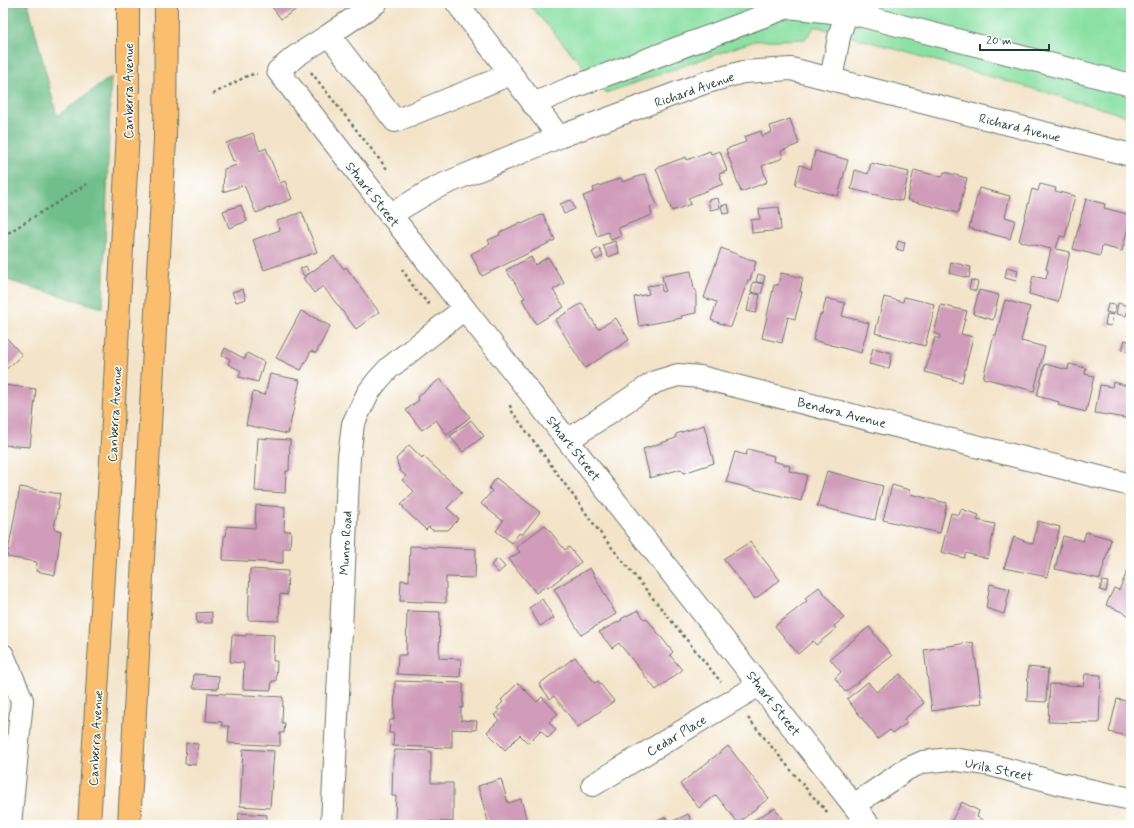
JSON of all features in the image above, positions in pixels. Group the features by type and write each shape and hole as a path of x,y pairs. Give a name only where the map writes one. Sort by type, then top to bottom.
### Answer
{"highway":[{"name":"Canberra Avenue","path":"89,825 111,460 128,131 128,3"},
{"path":"129,825 165,140 166,3"}],"street":[{"path":"278,71 298,55 376,3"},
{"path":"457,3 559,137"},
{"path":"533,104 570,88 788,7 866,16 1131,85"},
{"path":"831,79 839,37 846,13"},
{"path":"329,35 395,121 511,74"},
{"name":"Richard Avenue","path":"390,215 435,188 559,137 704,83 743,72 791,69 1130,150"},
{"name":"Stuart Street","path":"278,71 869,825"},
{"name":"Munro Road","path":"332,825 348,457 353,424 368,392 378,380 390,368 464,309"},
{"name":"Bendora Avenue","path":"568,440 655,382 678,376 700,377 1131,485"},
{"path":"3,655 22,700 10,825"},
{"name":"Cedar Place","path":"593,785 759,685"},
{"name":"Urila Street","path":"854,805 907,769 923,762 950,759 987,764 1061,784 1131,799"}],"path":[{"path":"298,55 387,169"},
{"path":"213,94 249,75 278,71"},
{"path":"4,235 87,184"},
{"path":"400,266 417,292 446,323"},
{"name":"Stuart Street","path":"510,404 511,410 604,538 753,724 830,815"}],"green space":[{"path":"3,3 28,3 57,116 111,77 103,308 3,279"},
{"path":"528,3 1131,3 1131,117 815,26 805,39 754,41 606,93"}],"building":[{"path":"269,3 307,3 281,19"},
{"path":"790,119 799,144 781,151 783,158 762,166 767,182 741,192 726,149 746,142 744,137 761,131 762,136 772,132 770,126"},
{"path":"253,133 260,151 266,148 280,183 285,181 292,199 256,213 244,185 223,192 224,169 237,165 235,160 233,161 226,143"},
{"path":"710,151 711,154 720,151 727,171 719,174 723,184 688,198 691,204 672,211 656,168 686,157 687,160"},
{"path":"815,151 848,160 838,196 795,185 800,165 811,169"},
{"path":"871,163 909,172 902,201 851,189 855,170 868,174"},
{"path":"914,170 942,177 944,172 967,178 958,213 907,200"},
{"path":"645,174 657,205 650,207 652,215 618,228 621,236 611,240 608,232 597,236 583,196 594,192 593,188 621,178 623,182"},
{"path":"1040,184 1056,188 1055,191 1075,196 1065,237 1060,236 1056,249 1070,252 1058,302 1029,294 1033,276 1046,279 1048,270 1046,269 1051,249 1019,241 1032,189 1038,191"},
{"path":"979,188 1010,196 1005,217 1015,220 1010,239 969,228"},
{"path":"718,198 720,208 710,210 708,200"},
{"path":"1086,199 1105,204 1104,208 1131,215 1122,251 1102,246 1100,256 1073,249"},
{"path":"571,200 575,209 564,214 560,204"},
{"path":"728,204 730,213 723,214 721,206"},
{"path":"241,205 247,221 229,228 223,211"},
{"path":"779,207 781,230 752,233 751,220 760,219 759,209"},
{"path":"302,212 317,252 264,270 253,240 280,230 277,221"},
{"path":"543,214 555,240 482,276 471,254 490,244 488,240 500,235 499,233 521,222 522,224"},
{"path":"615,241 619,253 608,257 603,245"},
{"path":"898,241 905,243 903,251 896,249"},
{"path":"599,248 603,256 596,260 592,252"},
{"path":"721,248 756,262 731,327 711,320 717,302 704,298"},
{"path":"334,256 344,269 346,267 379,312 356,329 323,286 314,293 303,278"},
{"path":"531,257 535,265 548,257 564,283 553,290 564,307 536,324 522,299 525,298 506,270"},
{"path":"951,262 971,267 969,278 949,273"},
{"path":"306,266 309,273 304,276 300,269"},
{"path":"1007,267 1018,270 1016,281 1005,278"},
{"path":"691,271 694,290 696,290 696,313 681,316 682,318 639,326 634,297 649,294 647,286 661,284 662,292 665,291 662,276"},
{"path":"781,273 803,278 800,291 802,292 795,319 788,317 782,343 762,338 774,285 778,285"},
{"path":"758,274 765,276 763,283 756,282"},
{"path":"971,280 978,282 976,291 969,289"},
{"path":"753,282 764,284 761,294 751,292"},
{"path":"243,289 246,299 236,302 232,292"},
{"path":"979,290 999,295 993,320 973,314"},
{"path":"751,293 760,295 756,313 747,311"},
{"path":"884,297 903,302 904,297 934,304 934,311 925,346 875,333"},
{"path":"826,298 845,303 842,316 869,323 861,353 813,340 820,314 822,315"},
{"path":"1005,300 1030,307 1021,341 1045,347 1034,391 983,378"},
{"path":"582,303 598,329 616,318 629,340 585,368 555,320"},
{"path":"1118,303 1129,306 1126,316 1116,314"},
{"path":"1108,304 1116,305 1114,314 1106,312"},
{"path":"941,305 967,311 961,334 973,337 962,382 925,372 935,337 939,339 940,335 934,333"},
{"path":"301,311 330,326 316,353 311,351 301,370 276,358"},
{"path":"1107,314 1113,315 1111,326 1105,325"},
{"path":"3,334 22,355 3,372"},
{"path":"1125,340 1131,342 1131,352 1122,350"},
{"path":"225,348 245,359 247,353 264,362 258,382 239,377 241,371 228,364 230,359 222,355"},
{"path":"873,348 892,353 889,369 869,364"},
{"path":"1045,364 1068,370 1069,364 1086,368 1085,374 1094,376 1086,412 1058,405 1059,402 1037,396"},
{"path":"270,374 300,380 288,434 246,425 253,392 265,395"},
{"path":"440,379 470,417 447,435 436,420 422,430 406,410 419,400 417,397"},
{"path":"1130,380 1131,419 1095,413 1100,385 1112,387 1113,382 1129,386"},
{"path":"3,385 36,389 30,447 3,445"},
{"path":"471,420 484,436 463,452 450,436"},
{"path":"704,425 714,463 684,473 681,469 650,478 643,449 676,438 676,434"},
{"path":"258,438 290,440 289,471 286,471 285,493 255,491"},
{"path":"409,445 462,492 447,508 459,519 448,530 432,530 429,527 426,530 401,505 414,491 402,480 406,476 400,471 396,459"},
{"path":"748,449 774,456 773,461 790,466 789,471 807,475 801,501 726,482 735,452 746,455"},
{"path":"827,471 883,486 875,520 817,506"},
{"path":"496,478 540,512 522,535 519,533 512,543 496,531 503,521 481,504 492,491 489,488"},
{"path":"892,485 910,490 910,494 947,503 940,533 883,520"},
{"path":"20,487 60,494 54,529 61,531 55,575 36,571 37,562 7,557"},
{"path":"256,505 285,507 284,531 291,531 290,548 283,548 283,563 223,560 224,536 226,536 227,526 255,528"},
{"path":"961,509 979,515 977,520 995,524 988,559 966,553 964,558 941,552 951,513 959,515"},
{"path":"1038,521 1060,527 1047,577 1004,568 1014,537 1033,544"},
{"path":"545,525 565,550 569,547 581,562 548,588 546,586 536,593 509,559 520,552 516,547"},
{"path":"1086,532 1111,539 1100,579 1055,569 1063,536 1083,541"},
{"path":"750,542 780,580 755,599 723,559"},
{"path":"410,546 476,549 475,578 446,577 446,603 400,601 401,580 409,581"},
{"path":"498,559 505,567 498,573 491,565"},
{"path":"1131,563 1131,616 1106,605 1114,588 1119,590"},
{"path":"590,568 616,614 581,635 554,589"},
{"path":"250,569 288,571 287,595 280,594 279,621 248,620"},
{"path":"1102,581 1108,582 1106,592 1100,590"},
{"path":"990,584 1010,589 1004,614 986,608"},
{"path":"819,587 844,618 834,626 836,629 816,645 813,641 798,654 775,626 807,601 805,598"},
{"path":"542,599 554,618 540,626 529,608"},
{"path":"638,610 673,652 670,655 682,670 656,690 619,643 612,648 599,632"},
{"path":"407,611 440,612 439,658 461,659 460,677 397,674 398,655 406,655"},
{"path":"212,612 212,623 197,623 196,613"},
{"path":"869,627 892,656 845,692 835,678 841,672 830,659"},
{"path":"246,634 274,635 273,661 277,661 276,681 272,681 271,690 243,689 244,663 230,662 232,635 246,636"},
{"path":"973,642 982,703 932,711 924,650"},
{"path":"575,657 595,683 598,681 614,701 578,727 554,696 550,699 539,684"},
{"path":"1028,667 1048,669 1046,702 1027,701"},
{"path":"194,674 219,676 218,689 193,688"},
{"path":"900,674 924,703 904,719 907,723 893,733 890,730 878,739 847,699 868,682 876,692"},
{"path":"1085,674 1101,675 1099,723 1048,722 1050,684 1083,686"},
{"path":"395,681 463,683 463,708 461,707 461,720 477,721 476,730 452,729 452,748 393,746 394,733 389,733 390,720 394,720"},
{"path":"518,683 537,702 542,697 558,714 549,722 556,730 548,738 541,730 528,743 520,735 505,750 487,732 499,720 494,715 499,711 497,708 503,702 501,700"},
{"path":"208,693 283,697 282,723 285,723 284,733 280,733 280,746 228,743 229,726 222,726 222,722 206,721"},
{"path":"1117,699 1131,702 1131,737 1109,732"},
{"path":"186,743 198,744 196,765 185,764"},
{"path":"728,746 769,798 738,823 716,795 699,808 680,784"},
{"path":"243,749 274,751 270,808 240,806"},
{"path":"395,750 431,751 431,783 453,783 453,822 395,821 396,796 392,796 393,759"},
{"path":"501,779 508,803 521,799 528,825 489,825 478,786"},
{"path":"962,802 979,811 977,817 992,825 949,825"},
{"path":"775,808 786,825 745,825"},
{"path":"239,813 267,815 266,825 238,825"},
{"path":"688,814 693,825 650,825 666,817 669,823"}]}
